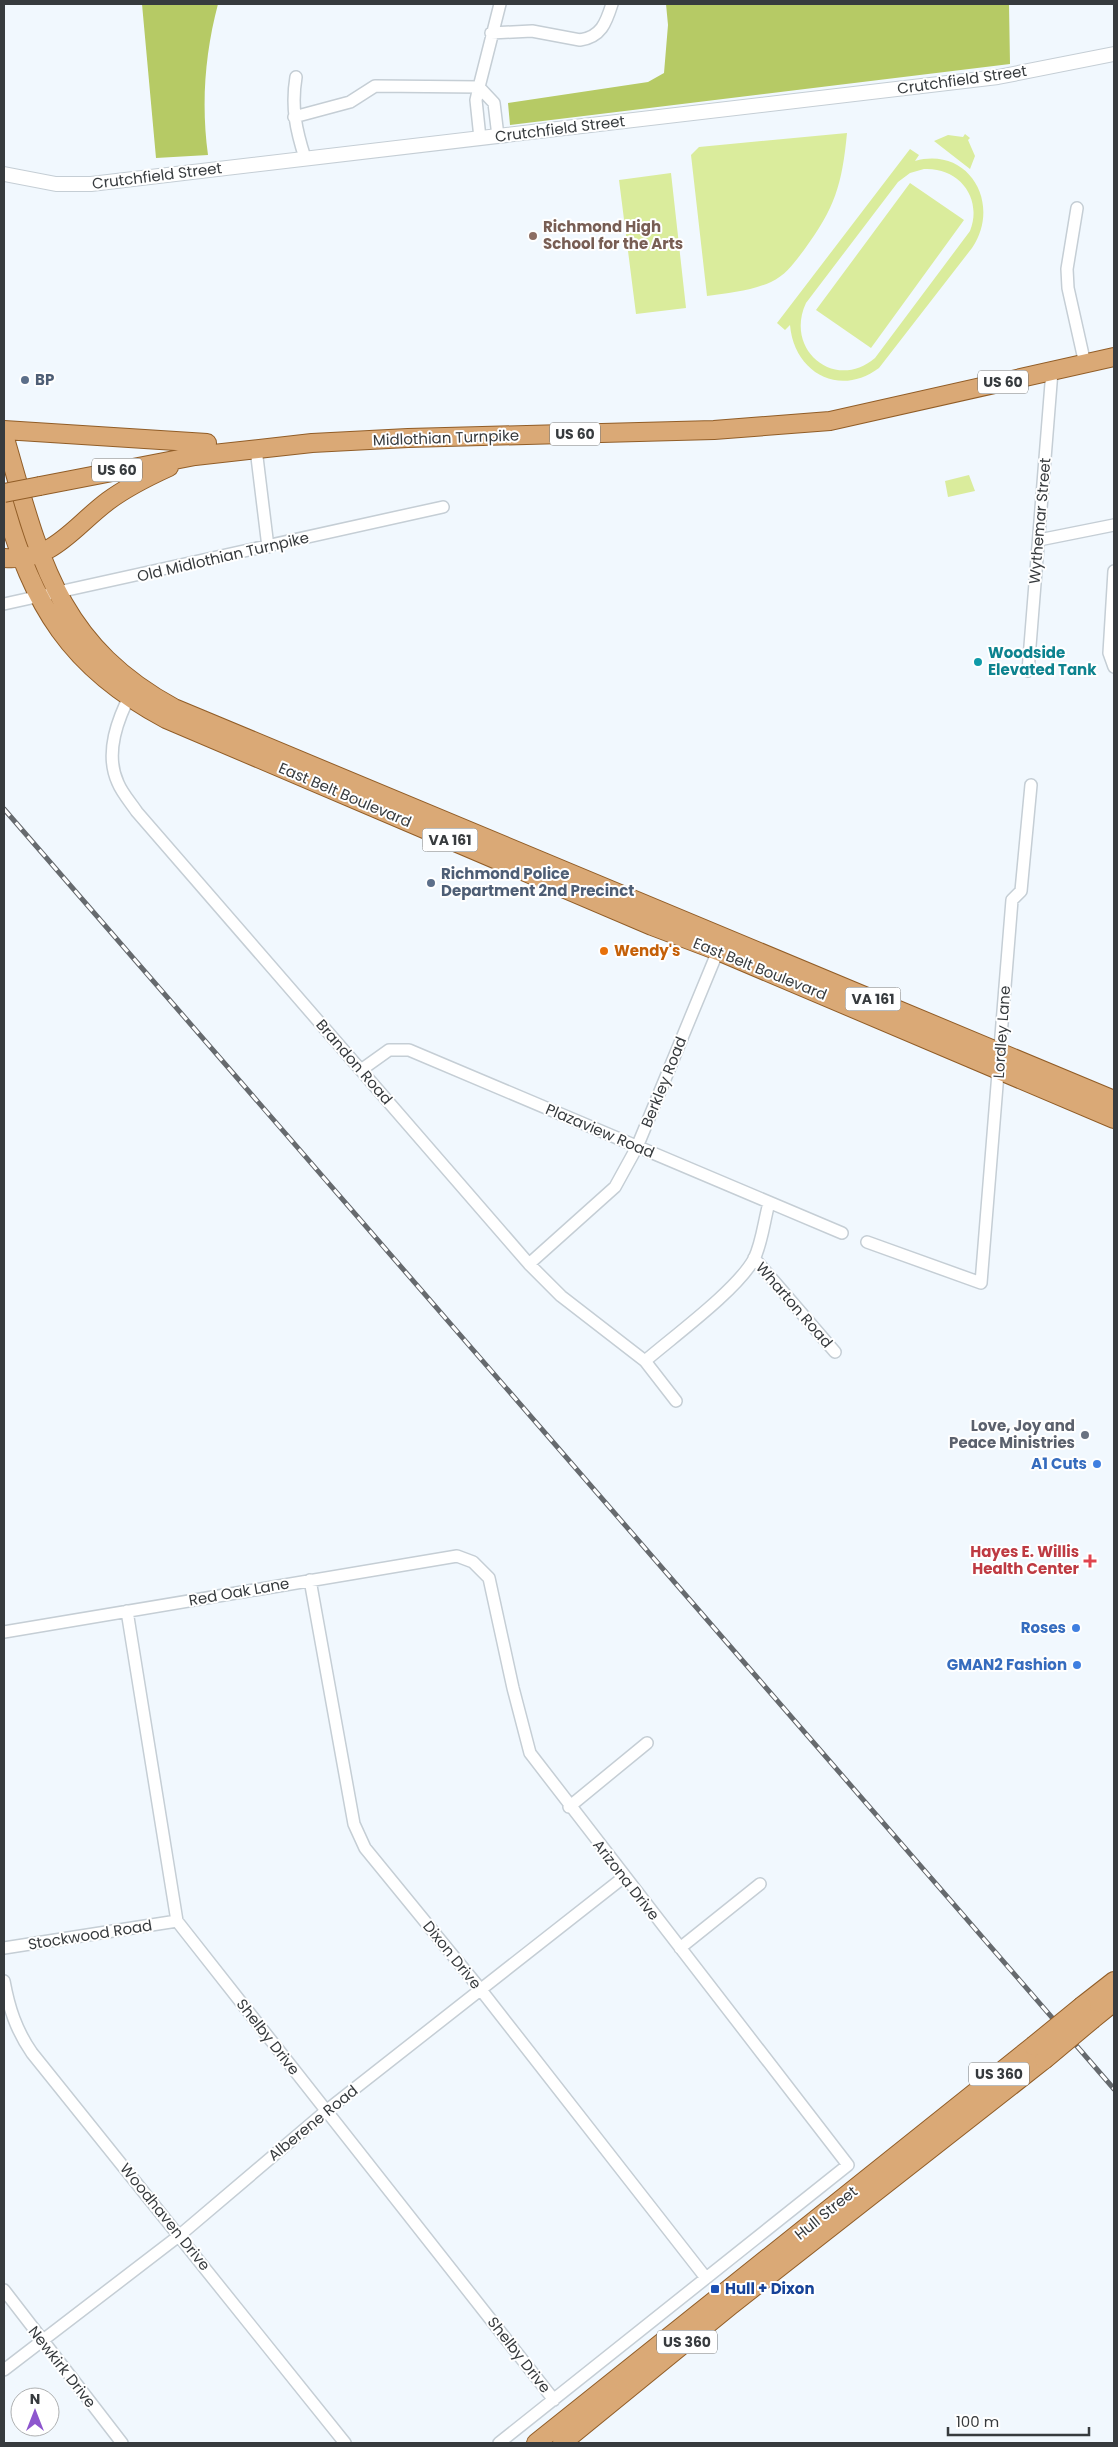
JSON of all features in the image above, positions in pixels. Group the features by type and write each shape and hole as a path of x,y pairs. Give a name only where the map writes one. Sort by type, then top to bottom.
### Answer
{"main road":[{"name":"Midlothian Turnpike","path":"201,450 373,440 750,428 830,421 1114,358"},
{"name":"Midlothian Turnpike","path":"11,483 39,481 201,450 338,430 722,418 891,406"},
{"path":"4,430 201,450"},
{"name":"VA 161","path":"4,435 11,483"},
{"path":"4,558 23,559 40,555 62,541 108,501 132,485 201,450"},
{"name":"Midlothian Turnpike","path":"4,494 39,481"},
{"name":"East Belt Boulevard","path":"11,483 40,555 50,590 57,628 72,649 103,679 132,692 166,719 652,926 721,944 999,1051 1114,1100"},
{"name":"East Belt Boulevard","path":"4,503 23,559 50,590"},
{"path":"50,590 54,558 62,541"},
{"name":"East Belt Boulevard","path":"721,944 1114,1119"},
{"name":"Hull Street","path":"562,2443 1087,2013 1114,1981"},
{"name":"Hull Street","path":"1087,2013 1114,2002"},
{"name":"Hull Street","path":"536,2443 1038,2053"}],"street":[{"path":"480,138 476,100 491,33 500,4"},
{"path":"491,33 532,31 580,40 587,39 600,31 612,4"},
{"name":"Crutchfield Street","path":"4,174 56,184 83,185 998,77 1114,54"},
{"path":"296,77 293,95 294,117 305,158"},
{"path":"294,117 350,102 375,86 479,87 494,103 498,136"},
{"path":"1076,208 1067,269 1068,288 1084,364"},
{"name":"Wythemar Street","path":"1028,671 1052,371"},
{"path":"256,448 268,547"},
{"name":"Old Midlothian Turnpike","path":"4,604 50,590 268,547 443,507"},
{"path":"1039,540 1114,524"},
{"path":"1114,572 1110,653 1114,667"},
{"name":"Brandon Road","path":"132,692 113,736 112,748 113,769 118,783 137,812 529,1264 561,1296 645,1361 676,1401"},
{"name":"Lordley Lane","path":"867,1242 981,1283 1012,900 1021,891 1031,785"},
{"name":"Berkley Road","path":"529,1264 614,1187 637,1147 721,944"},
{"name":"Plazaview Road","path":"361,1070 389,1050 409,1050 842,1234"},
{"path":"645,1361 728,1290 754,1258 769,1203"},
{"name":"Wharton Road","path":"754,1258 835,1352"},
{"name":"Red Oak Lane","path":"4,1632 457,1556 473,1562"},
{"name":"Arizona Drive","path":"473,1562 489,1578 513,1688 530,1754 569,1807 848,2165 706,2278"},
{"name":"Dixon Drive","path":"310,1580 354,1824 365,1848 481,1990 706,2278"},
{"name":"Shelby Drive","path":"127,1612 177,1921 554,2400"},
{"path":"569,1807 647,1743"},
{"name":"Alberene Road","path":"4,2370 180,2234 326,2111 624,1877"},
{"path":"680,1948 760,1884"},
{"name":"Stockwood Road","path":"4,1948 177,1921"},
{"name":"Woodhaven Drive","path":"4,1981 10,2008 20,2036 32,2053 180,2234 345,2443"},
{"path":"499,2443 706,2278"},
{"name":"Newkirk Drive","path":"4,2290 122,2443"}],"green space":[{"path":"142,4 218,4 207,60 205,117 208,155 156,158"},
{"path":"666,4 1009,4 1010,64 510,125 508,103 648,82 664,73 668,25"},
{"path":"847,133 843,167 830,208 815,235 793,264 781,276 756,288 707,296 691,155 699,147"},
{"path":"965,134 970,138 968,140 975,156 970,169 934,141 948,135 963,137"},
{"path":"910,149 919,155 915,161 934,159 951,162 965,170 975,182 981,197 983,214 980,231 972,248 879,368 864,377 849,381 834,380 821,375 809,367 800,356 793,342 790,325 785,330 777,323","holes":["924,169 948,173 957,179 970,196 973,207 970,231 875,358 860,367 844,370 830,368 817,361 808,350 802,336 801,320 806,303 898,182 910,173"]},
{"path":"671,173 686,308 636,314 619,180"},
{"path":"910,183 964,220 871,348 816,310"},
{"path":"969,475 975,491 948,497 945,481"}],"railway":[{"path":"4,809 1114,2089"}],"place":[{"name":"Richmond High School for the Arts","path":"533,236"},
{"name":"BP","path":"25,380"},
{"name":"Woodside Elevated Tank","path":"978,662"},
{"name":"Richmond Police Department 2nd Precinct","path":"431,883"},
{"name":"Wendy's","path":"604,951"},
{"name":"Love, Joy and Peace Ministries","path":"1085,1435"},
{"name":"A1 Cuts","path":"1097,1464"},
{"name":"Hayes E. Willis Health Center","path":"1090,1561"},
{"name":"Roses","path":"1076,1628"},
{"name":"GMAN2 Fashion","path":"1077,1665"},
{"name":"Hull + Dixon","path":"715,2289"}]}
